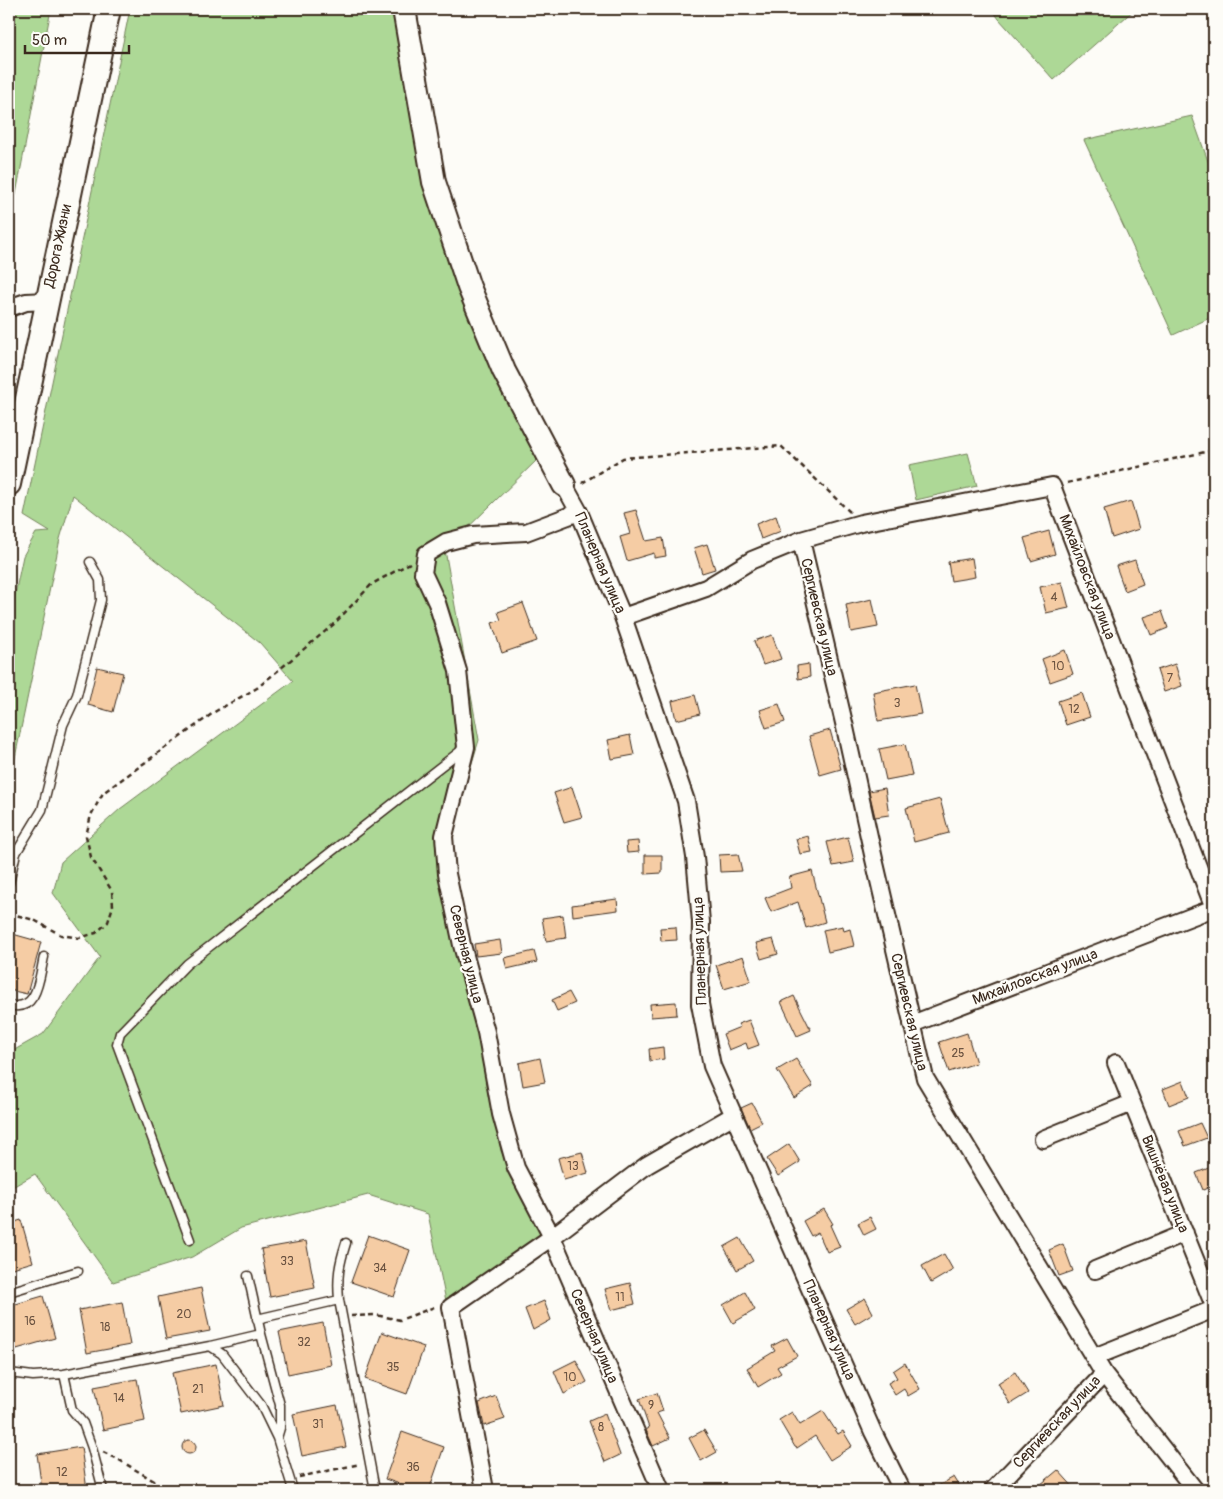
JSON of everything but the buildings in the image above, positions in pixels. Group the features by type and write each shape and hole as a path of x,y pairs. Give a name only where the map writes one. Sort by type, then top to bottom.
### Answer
{"street":[{"name":"Дорога Жизни","path":"9,484 109,9"},
{"path":"404,9 434,182 442,208 469,287 504,371 566,488"},
{"path":"9,308 26,302 47,301"},
{"path":"623,617 706,588 752,560 801,540 861,523 1052,486"},
{"name":"Михайловская улица","path":"912,1024 1214,908 1052,486"},
{"name":"Планерная улица","path":"566,488 579,512 623,617 686,801 695,857 701,922 700,1004 712,1066 873,1432 902,1490"},
{"path":"426,554 446,542 472,535 526,532 579,512"},
{"name":"Сергиевская улица","path":"801,540 925,1078 1098,1356 1104,1374 993,1490"},
{"name":"Северная улица","path":"426,554 423,574 437,603 458,671 466,747 444,836 447,874 462,945 486,1032 501,1114 516,1168 552,1237 661,1490"},
{"name":"Вишнёвая улица","path":"1116,1063 1214,1306"},
{"path":"1043,1139 1132,1103"},
{"path":"486,1490 451,1307 552,1237 647,1165 734,1115"},
{"path":"1095,1270 1185,1232"},
{"path":"1098,1356 1214,1310"},
{"path":"1104,1374 1196,1490"}],"lane":[{"path":"9,882 16,853 42,810 63,725 77,695 82,676 101,600 100,580 90,562"},
{"path":"190,1240 117,1044 120,1034 187,964 466,747"},
{"path":"9,1005 15,1007 27,1005 34,997 44,957"},
{"path":"346,1243 339,1264 337,1284 374,1490"},
{"path":"9,1292 78,1271"},
{"path":"248,1276 257,1319 280,1405 280,1428 277,1438"},
{"path":"257,1319 339,1300"},
{"path":"9,1373 33,1376 64,1374 210,1346 261,1334"},
{"path":"210,1346 222,1354 261,1405 277,1438 293,1490"},
{"path":"64,1374 72,1410 83,1423 103,1490"}],"path":[{"path":"566,488 623,458 781,446 861,523"},
{"path":"1052,486 1214,450"},
{"path":"9,913 34,920 61,934 79,938 96,933 108,922 113,906 112,891 91,857 86,836 91,815 103,792 216,712 257,688 334,624 372,584 426,554"},
{"path":"350,1316 376,1315 400,1320 437,1306"},
{"path":"92,1448 116,1458 169,1490"},
{"path":"290,1478 369,1462"}],"green space":[{"path":"9,9 51,9 9,231"},
{"path":"130,9 394,9 414,131 449,254 539,458 445,550 479,740 460,802 440,833 482,1038 501,1151 542,1237 458,1299 446,1301 428,1214 368,1195 241,1228 192,1257 113,1282 35,1174 9,1189 9,1053 43,1034 100,957 53,893 61,862 120,809 293,681 260,643 73,495 60,539 9,787 9,623 23,556 36,533 50,532 24,516"},
{"path":"992,9 1135,9 1054,80"},
{"path":"1192,116 1214,178 1214,316 1173,335 1084,140"},
{"path":"968,453 977,486 916,500 909,465"}]}
